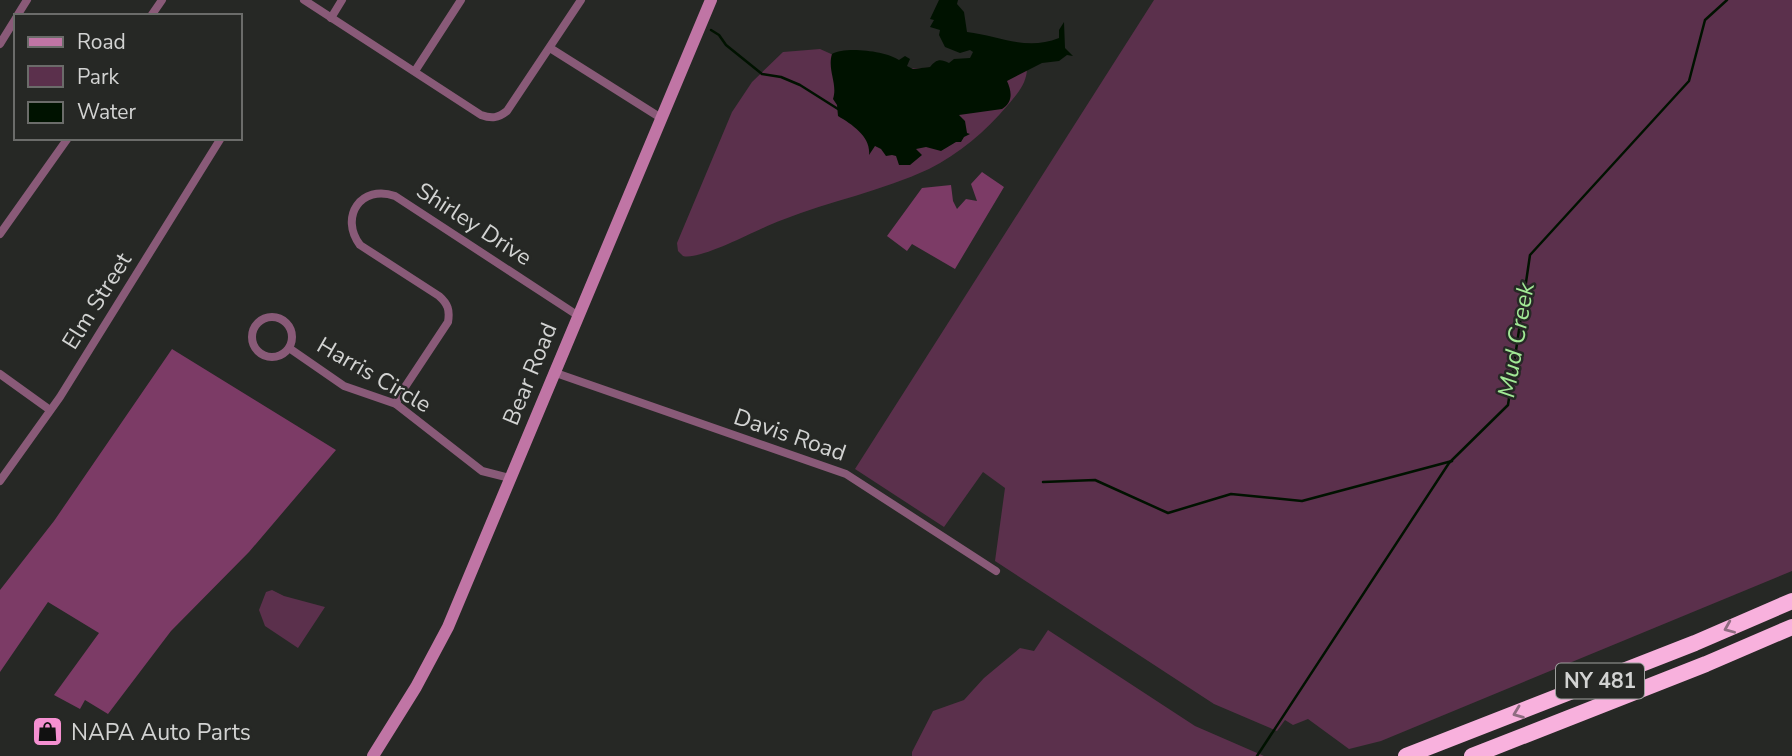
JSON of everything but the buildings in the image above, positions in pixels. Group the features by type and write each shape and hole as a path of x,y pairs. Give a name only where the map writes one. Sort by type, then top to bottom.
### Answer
{"highway":[{"name":"NY 481","path":"1406,756 1657,659 1792,601"},
{"name":"NY 481","path":"1472,756 1706,664 1792,627"}],"main road":[{"name":"Bear Road","path":"373,756 434,655 711,0"}],"street":[{"path":"304,0 481,115 490,118 499,117 507,111 581,0"},
{"path":"331,18 342,0"},
{"path":"415,71 461,0"},
{"path":"0,44 14,20"},
{"path":"0,24 8,30"},
{"path":"550,48 661,118"},
{"path":"0,234 67,140"},
{"name":"Elm Street","path":"0,481 50,411 220,140"},
{"name":"Shirley Drive","path":"396,404 448,322 450,312 439,296 360,245 355,238 351,228 355,209 364,198 374,193 385,192 395,196 577,315"},
{"name":"Harris Circle","path":"267,317 283,319 292,332 289,348 276,357 261,354 252,341 254,326 267,317"},
{"name":"Harris Circle","path":"289,348 344,386 396,404 482,471 510,478"},
{"name":"Davis Road","path":"553,373 846,474 996,571"},
{"path":"0,374 50,411"}],"green space":[{"path":"1154,0 1792,0 1792,571 1381,741 1349,749 1308,719 1293,725 1285,720 1277,731 1214,704 995,561 1005,488 983,472 944,527 855,469"},
{"path":"820,49 858,66 897,69 1027,64 1027,70 1022,86 999,115 971,141 929,169 893,184 782,220 717,249 683,256 678,251 677,243 732,112 752,82 783,52"},
{"path":"272,590 325,607 298,648 265,626 259,610 266,592"},
{"path":"1048,630 1195,726 1264,756 912,756 933,711 964,700 984,678 1020,648 1034,651"}],"shaded area":[{"path":"982,172 1004,187 955,269 912,244 907,251 887,236 922,188 951,185 957,209 966,199 977,201 971,184"},
{"path":"172,349 336,450 249,552 171,631 108,714 85,700 80,709 54,695 99,633 48,602 0,672 0,590 54,521"}],"water":[{"path":"939,0 958,0 957,4 964,12 967,32 1024,43 1047,42 1059,38 1059,30 1064,22 1065,48 1073,56 1067,55 1059,61 1042,63 1007,81 1010,96 1002,109 959,115 965,121 967,133 970,134 961,142 941,151 926,147 916,149 922,155 910,165 899,165 896,156 886,156 875,146 869,155 864,137 838,116 837,105 833,99 832,54 855,50 885,54 899,60 905,56 910,59 907,66 913,69 930,67 939,60 949,63 954,59 970,58 973,52 970,50 960,53 945,47 939,35 940,30 930,27 934,20 930,19"}],"waterway":[{"name":"Mud Creek","path":"1257,756 1449,463 1508,405 1530,255 1689,81 1705,20 1727,0"},
{"path":"711,30 762,74 781,77 800,85 838,109"},
{"path":"1043,482 1095,480 1168,513 1231,494 1302,501 1452,461"}],"place":[{"name":"NAPA Auto Parts","path":"48,732"}]}
